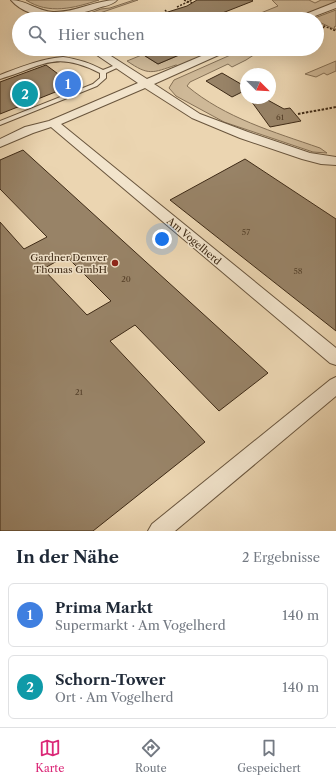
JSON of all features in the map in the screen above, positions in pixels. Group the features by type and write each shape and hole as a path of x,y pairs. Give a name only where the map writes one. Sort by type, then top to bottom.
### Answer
{"street":[{"path":"15,0 36,12"},
{"path":"77,12 113,0"},
{"path":"318,12 336,6"},
{"path":"103,56 196,116 217,125 306,156 321,160 336,161"},
{"path":"0,143 30,130 53,123 211,56"},
{"name":"Am Vogelherd","path":"53,123 336,358"},
{"path":"159,531 336,385"}],"lane":[{"path":"0,77 51,58 85,63 103,72 118,66"},
{"path":"0,123 95,85 103,78 103,72"}],"path":[{"path":"184,0 189,3"},
{"path":"177,7 189,3 192,0"},
{"path":"325,26 336,31"},
{"path":"298,114 336,107"}],"shaded area":[{"path":"26,0 99,0 62,9 53,9 35,5"},
{"path":"138,0 103,12 93,12"},
{"path":"272,0 309,0 315,3 321,0 336,0 336,3 311,12 263,12 278,6"},
{"path":"336,10 336,26 334,27 336,30 324,24 324,14"},
{"path":"139,56 145,56 158,64 177,56 203,56 179,66 176,65 151,72 134,66 127,61"},
{"path":"228,56 252,56 232,67 228,64 190,82 187,86 217,107 250,123 320,148 327,153 313,152 224,122 176,96 169,88 174,80"},
{"path":"336,61 336,71 327,75 324,73 316,77 305,74"}],"building":[{"path":"197,0 253,1 225,12 168,12 187,6"},
{"path":"145,56 177,56 158,64"},
{"path":"46,65 73,85 0,114 0,82"},
{"path":"222,73 240,84 240,93 232,97 206,81"},
{"path":"253,104 275,104 284,109 290,108 301,121 270,127"},
{"path":"23,150 268,373 219,411 135,325 110,341 205,442 93,531 0,531 0,222 24,249 47,237 0,189 0,160","holes":["66,256 111,301 87,315 43,269"]},
{"path":"245,159 336,219 336,331 170,200"}],"place":[{"name":"Prima Markt","path":"68,84"},
{"name":"Schorn-Tower","path":"25,94"},
{"name":"Gardner Denver Thomas GmbH","path":"115,263"}]}
